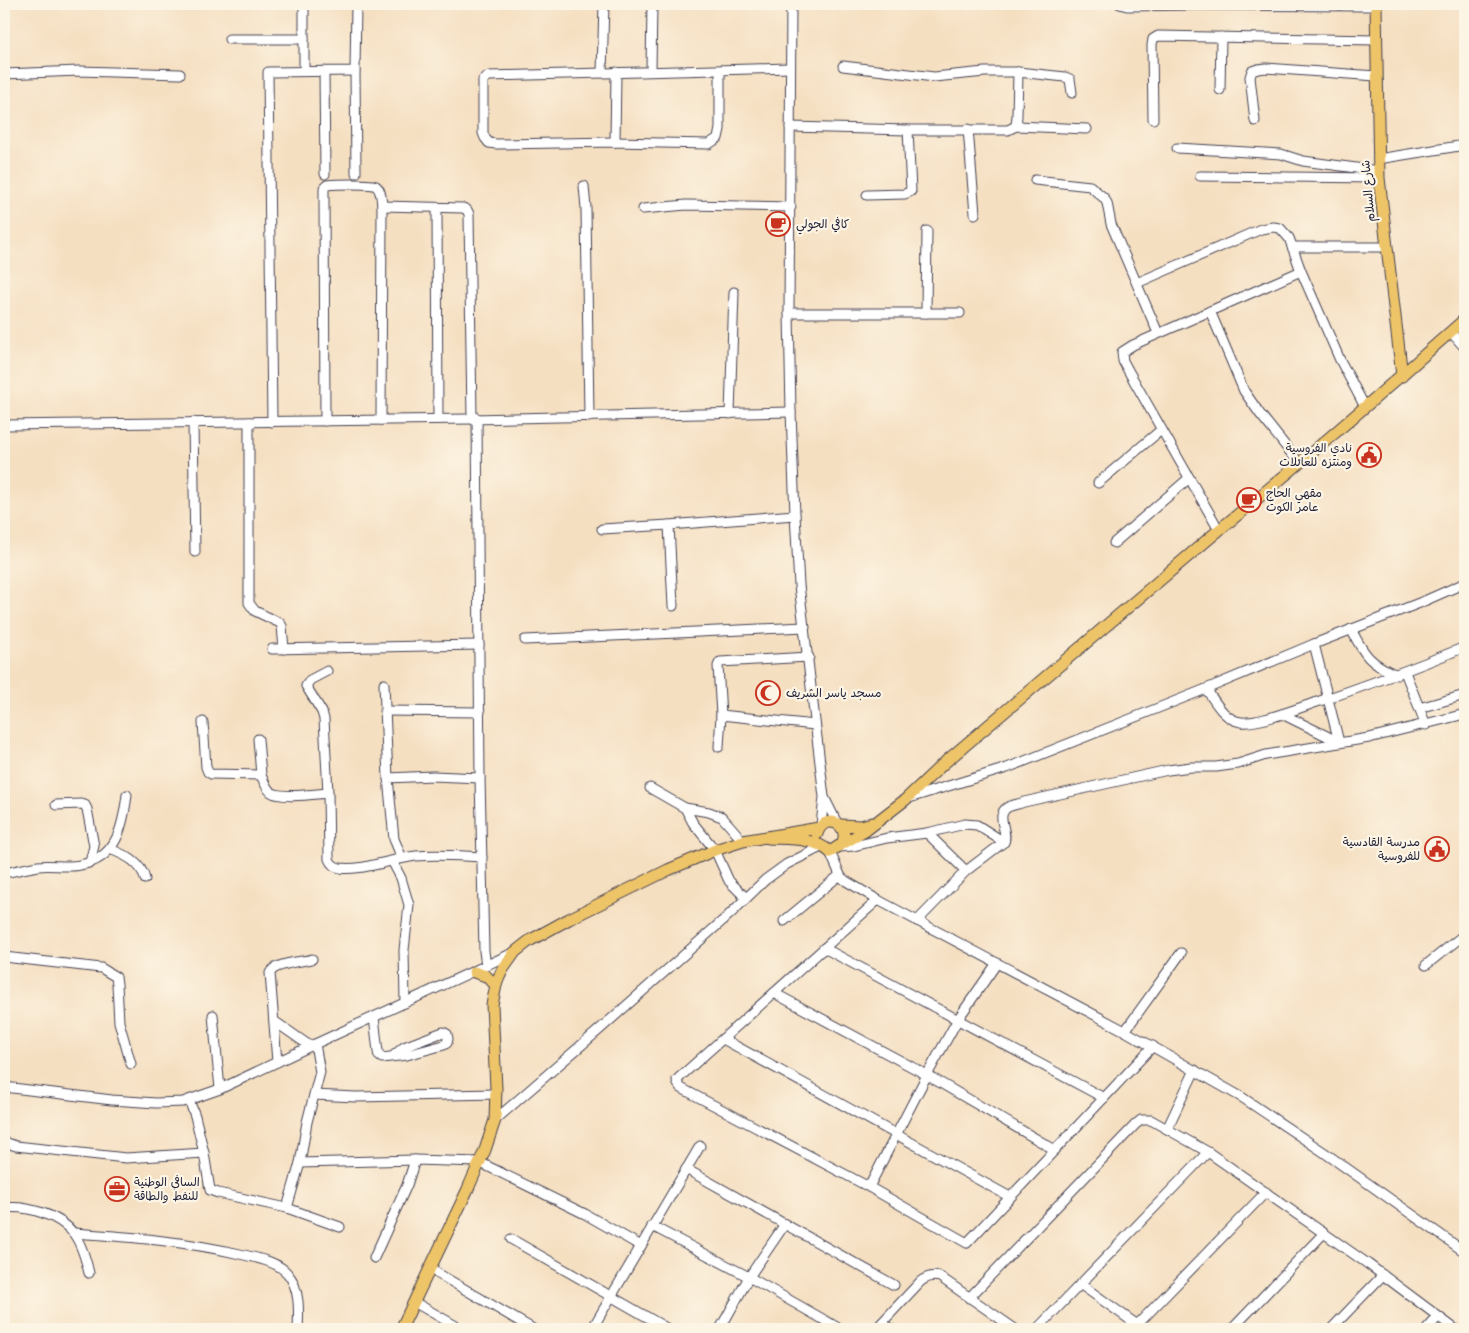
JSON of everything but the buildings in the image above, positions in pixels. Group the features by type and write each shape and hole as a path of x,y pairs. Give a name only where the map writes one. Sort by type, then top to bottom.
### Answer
{"main road":[{"name":"شارع السلام","path":"1376,5 1379,175 1402,376"},
{"path":"768,838 799,839 830,847 865,831 905,800 943,764 1402,376 1465,319"},
{"path":"401,1329 467,1191 495,1120 496,1094 492,1014 496,985 503,969 515,952 528,941 569,919 668,870 715,850 743,841 768,838 820,827 829,822 860,826 878,821"},
{"path":"830,847 845,836 838,824"},
{"path":"820,827 816,836 830,847"},
{"path":"474,972 486,976 496,985"}],"street":[{"path":"304,4 304,71"},
{"path":"356,4 356,173"},
{"path":"602,72 604,4"},
{"path":"651,71 652,4"},
{"path":"791,4 789,313 791,412 800,585 824,797 820,827"},
{"path":"1120,4 1127,6 1228,4 1376,5"},
{"path":"1153,118 1153,39 1158,36 1376,40"},
{"path":"1220,90 1221,37"},
{"path":"229,38 304,39"},
{"path":"843,66 934,77 985,72 1018,72 1065,77 1070,79 1072,93"},
{"path":"720,70 720,130 718,138 713,142 700,144 614,142 496,144 489,143 483,133 483,80 489,76 790,68"},
{"path":"1255,121 1250,77 1252,71 1266,68 1376,76"},
{"path":"4,74 79,71 180,74"},
{"path":"324,71 326,174"},
{"path":"272,422 268,72 355,71"},
{"path":"614,142 616,72"},
{"path":"1016,126 1018,116 1018,72"},
{"path":"790,127 1008,130 1016,126 1086,130"},
{"path":"968,129 975,214"},
{"path":"867,195 904,194 911,191 908,130"},
{"path":"1378,159 1465,145"},
{"path":"1177,148 1267,152 1302,161 1379,175"},
{"path":"1200,176 1379,175"},
{"path":"1035,180 1090,186 1104,198 1112,224 1158,333"},
{"path":"325,421 324,188 327,185 336,184 375,185 380,191 382,206 381,420"},
{"path":"584,186 586,208 589,417"},
{"path":"643,209 686,205 790,207"},
{"path":"382,206 463,208 467,210 470,218 480,778 484,951 486,966"},
{"path":"437,208 438,419"},
{"path":"1137,283 1267,228 1277,227 1283,230 1289,238 1301,271 1340,360 1365,407"},
{"path":"926,313 927,231"},
{"path":"1292,246 1387,247"},
{"path":"1219,530 1188,479 1126,366 1122,352 1126,348 1158,333 1301,271"},
{"path":"730,414 734,292"},
{"path":"1210,311 1244,390 1260,414 1299,463"},
{"path":"789,313 960,313"},
{"path":"1451,332 1465,348"},
{"path":"4,425 475,419 791,412"},
{"path":"194,422 195,552"},
{"path":"249,422 249,603 255,611 280,623 282,626 284,649"},
{"path":"1098,483 1161,430"},
{"path":"1114,543 1188,479"},
{"path":"602,529 795,515"},
{"path":"668,525 673,606"},
{"path":"905,800 1007,768 1422,602 1465,583"},
{"path":"525,640 805,627"},
{"path":"1351,629 1369,659 1381,668 1401,674 1426,724"},
{"path":"1314,644 1339,742"},
{"path":"272,649 479,645"},
{"path":"1206,689 1227,717 1240,722 1252,721 1282,714 1401,674 1465,647"},
{"path":"719,747 721,715 718,666 720,662 809,657"},
{"path":"327,670 310,680 306,686 322,712 324,719 329,859 331,864 342,868 374,865 402,858 425,856 482,857"},
{"path":"384,684 388,778 394,839 402,858"},
{"path":"1419,708 1465,695"},
{"path":"385,711 480,712"},
{"path":"1282,714 1339,742"},
{"path":"918,921 966,870 1004,842 1006,837 1003,813 1007,808 1024,802 1168,770 1238,764 1266,755 1369,738 1465,714"},
{"path":"721,715 815,725"},
{"path":"203,722 208,772 211,774 261,775"},
{"path":"258,739 261,775 268,789 280,796 328,793"},
{"path":"388,778 433,776 480,778"},
{"path":"650,788 685,808 708,812 722,817 743,841"},
{"path":"4,873 38,866 80,865 90,862 110,849 120,832 127,795"},
{"path":"824,797 838,824"},
{"path":"56,805 81,804 87,809 94,846 90,862"},
{"path":"685,808 693,823 715,850 729,881 746,898"},
{"path":"495,1120 780,868 830,847 854,846 965,824 977,825 1004,842"},
{"path":"926,833 966,870"},
{"path":"830,847 840,875 846,881 878,900 1153,1046 1272,1116 1465,1252"},
{"path":"110,849 124,855 137,864 144,872 146,879"},
{"path":"392,861 401,878 409,905 404,950 405,1003"},
{"path":"784,921 840,875"},
{"path":"878,900 677,1080 681,1088 869,1187 967,1244 1153,1046"},
{"path":"1426,965 1465,934"},
{"path":"824,948 1104,1098"},
{"path":"4,1087 112,1100 156,1103 183,1102 220,1089 515,952"},
{"path":"1125,1031 1182,953"},
{"path":"4,957 101,968 116,977 118,1022 131,1064"},
{"path":"276,1062 271,970 276,966 312,959"},
{"path":"869,1187 958,1019 997,963"},
{"path":"774,993 927,1075 1055,1150"},
{"path":"213,1015 220,1089"},
{"path":"374,1017 379,1056 382,1058 392,1057 407,1055 444,1044 447,1042 448,1036 443,1032 404,1047 392,1057"},
{"path":"274,1021 312,1045 320,1072 307,1122 300,1163 287,1208"},
{"path":"723,1040 1010,1197"},
{"path":"1167,1128 1195,1070"},
{"path":"314,1096 496,1094"},
{"path":"189,1100 204,1153 210,1190 287,1208 340,1227"},
{"path":"969,1298 1138,1122 1144,1119 1151,1120 1167,1128 1208,1152 1383,1275 1455,1329"},
{"path":"4,1142 16,1146 126,1158 204,1153"},
{"path":"592,1329 700,1146"},
{"path":"1037,1329 1208,1152"},
{"path":"300,1163 415,1160 480,1162 585,1214 641,1246"},
{"path":"374,1258 407,1185 415,1160"},
{"path":"686,1169 894,1284"},
{"path":"1080,1284 1140,1327 1266,1192"},
{"path":"4,1208 27,1209 46,1214 61,1222 74,1233 84,1255 89,1273"},
{"path":"720,1329 749,1277 785,1224"},
{"path":"652,1226 749,1277 840,1329"},
{"path":"74,1233 188,1243 267,1261 287,1273 294,1282 299,1306 298,1329"},
{"path":"1232,1329 1324,1233"},
{"path":"511,1239 668,1329"},
{"path":"430,1269 533,1329"},
{"path":"1331,1329 1383,1275"},
{"path":"891,1329 879,1326 920,1282 932,1276 940,1277 1015,1329"},
{"path":"414,1302 461,1329"},
{"path":"1427,1329 1438,1317"}],"place":[{"name":"كافي الجولي","path":"778,224"},
{"name":"نادي الفروسية ومنتزه للعائلات","path":"1369,455"},
{"name":"مقهي الحاج عامر الكوت","path":"1249,500"},
{"name":"مسجد ياسر الشريف","path":"768,693"},
{"name":"مدرسة القادسية للفروسية","path":"1437,849"},
{"name":"السافي الوطنية للنفط والطاقة","path":"117,1189"}]}
